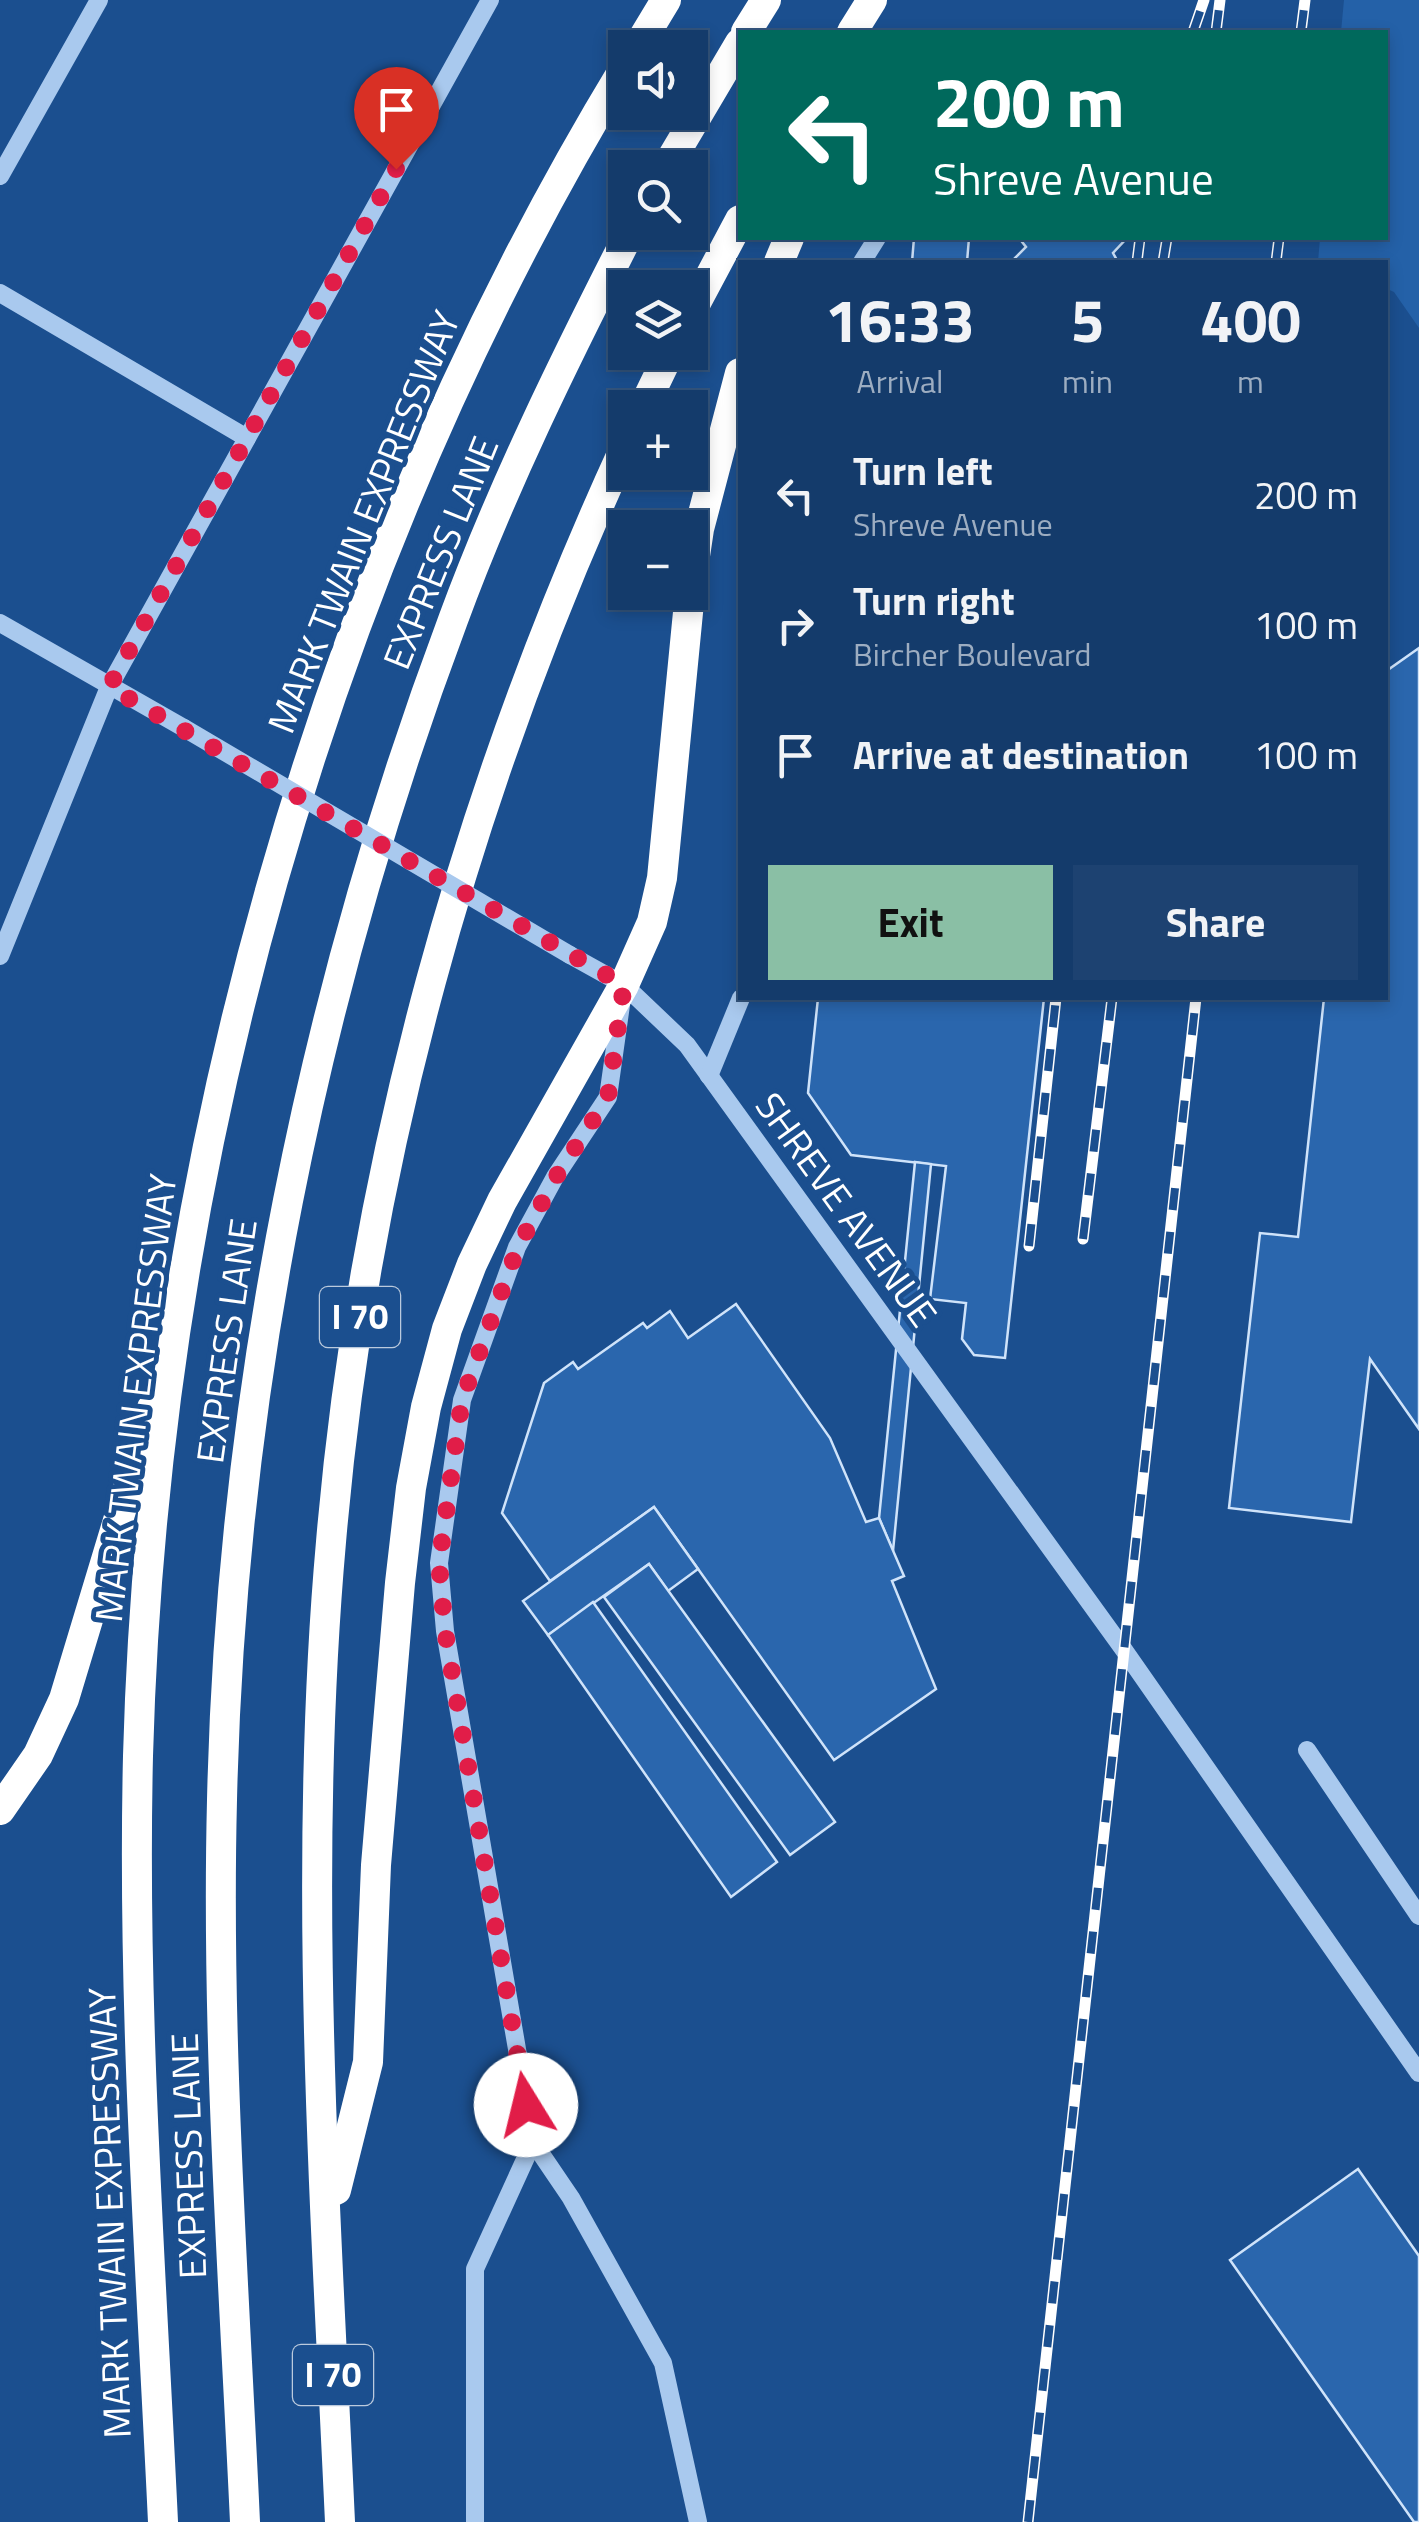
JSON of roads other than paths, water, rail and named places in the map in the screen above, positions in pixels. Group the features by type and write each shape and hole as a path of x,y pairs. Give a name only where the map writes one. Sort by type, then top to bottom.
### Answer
{"highway":[{"path":"648,30 666,0"},
{"path":"747,30 766,0"},
{"path":"853,30 872,0"},
{"path":"862,30 872,0"},
{"path":"677,150 738,46"},
{"name":"MARK TWAIN EXPRESSWAY","path":"163,2522 142,2041 138,1772 147,1591 178,1324 202,1182 235,1036 314,749 410,494 469,358 534,229 608,97"},
{"path":"708,280 738,224"},
{"name":"EXPRESS LANE","path":"244,2522 226,2087 222,1799 242,1517 282,1234 310,1089 363,891 408,746 454,617 514,474 621,250"},
{"path":"704,510 738,380"},
{"name":"I 70","path":"340,2522 320,1973 322,1684 330,1542 367,1274 398,1116 429,991 494,773 542,642 608,487"},
{"path":"327,2227 368,2062 376,1865 400,1583 410,1488 426,1406 447,1330 480,1248 624,985 652,922 662,878 688,610"},
{"path":"0,1810 38,1756 64,1699 178,1324"}],"street":[{"path":"0,176 98,0"},
{"path":"0,956 109,687 490,0"},
{"path":"0,293 247,438"},
{"name":"SHREVE AVENUE","path":"0,623 624,985 686,1045 1124,1650 1419,2073"},
{"path":"624,985 608,1097 556,1177 518,1247 462,1400 439,1563 445,1631 532,2142 571,2198 663,2363 698,2522"},
{"path":"709,1076 740,1000"},
{"path":"1308,1750 1419,1916"},
{"path":"476,2522 476,2269 532,2142"}],"railway":[{"path":"1194,30 1204,0"},
{"path":"1216,30 1220,0"},
{"path":"1301,30 1305,0"},
{"path":"1137,260 1140,240"},
{"path":"1163,260 1167,240"},
{"path":"1276,260 1279,240"},
{"path":"1029,1246 1056,1000"},
{"path":"1083,1239 1112,1000"},
{"path":"1028,2522 1196,1000"}]}
